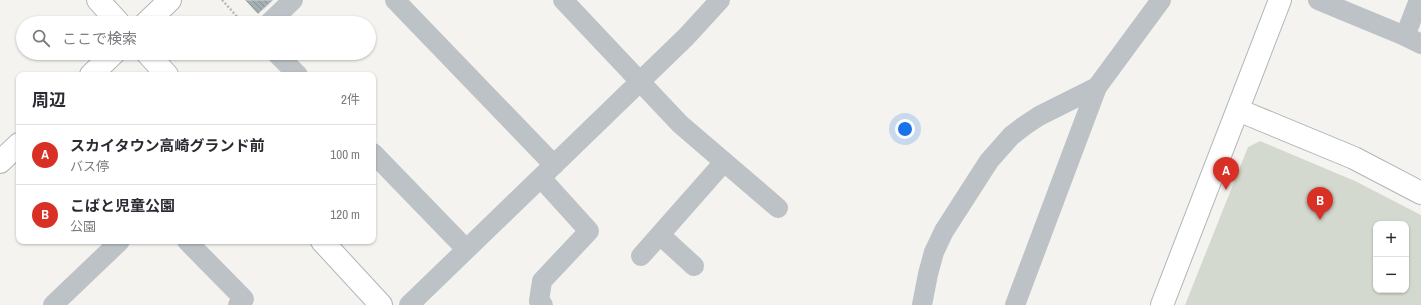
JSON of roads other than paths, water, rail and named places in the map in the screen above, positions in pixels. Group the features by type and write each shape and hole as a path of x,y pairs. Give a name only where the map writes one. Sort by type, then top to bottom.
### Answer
{"street":[{"path":"98,0 113,16"},
{"path":"153,16 170,0"},
{"path":"276,16 293,0"},
{"path":"395,0 547,172 589,231 542,281 539,301 543,305"},
{"path":"563,0 680,124 778,208"},
{"path":"409,305 686,37 720,0"},
{"path":"1014,305 1097,87 1161,0"},
{"path":"1162,305 1280,0"},
{"path":"1318,0 1413,40 1419,0"},
{"path":"94,72 107,60"},
{"path":"153,60 164,72"},
{"path":"283,60 295,72"},
{"path":"922,305 928,274 934,252 940,238 988,161 1007,140 1024,126 1039,116 1097,87"},
{"path":"1238,110 1354,158 1421,193"},
{"path":"0,162 16,147"},
{"path":"376,156 466,249"},
{"path":"641,256 724,162"},
{"path":"660,235 694,266"},
{"path":"54,305 117,244"},
{"path":"190,244 244,299 238,305"},
{"path":"325,244 382,305"}],"place":[{"name":"スカイタウン高崎グランド前","path":"1226,190"},
{"name":"こばと児童公園","path":"1320,220"}]}
